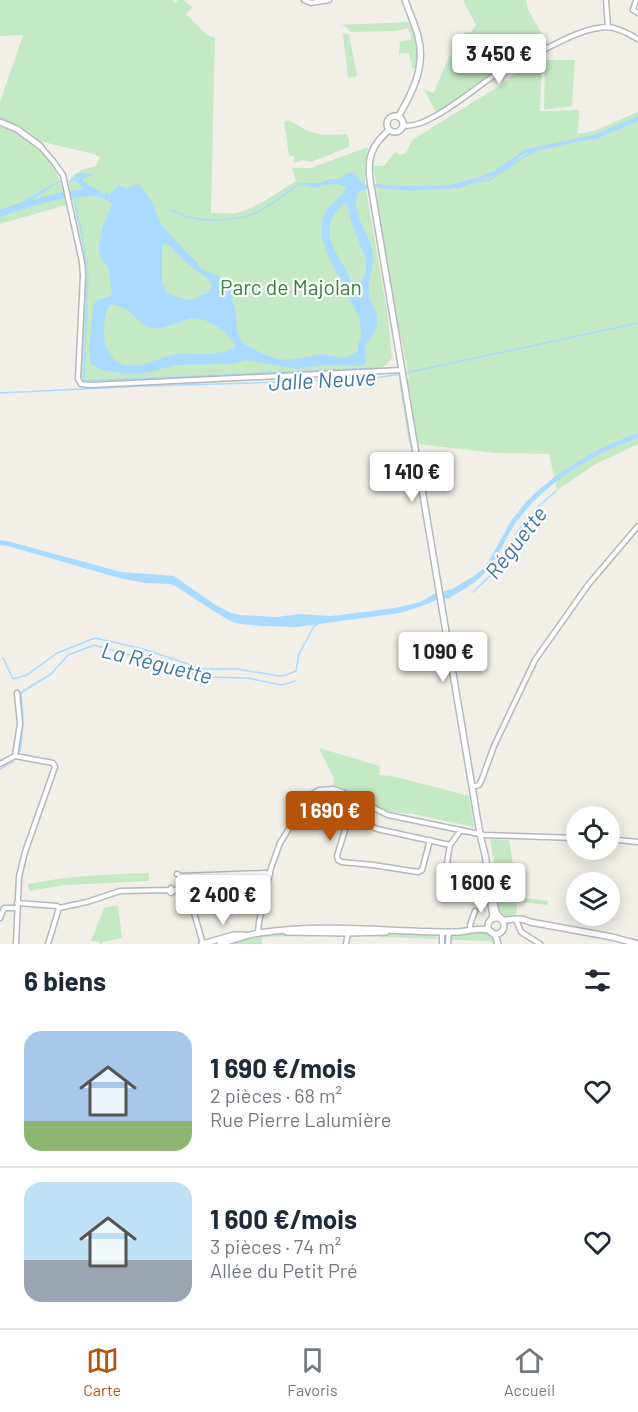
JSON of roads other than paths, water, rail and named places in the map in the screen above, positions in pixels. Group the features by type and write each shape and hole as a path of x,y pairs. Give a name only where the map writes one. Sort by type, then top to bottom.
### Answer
{"main road":[{"path":"398,117 416,81 421,56 418,36 405,0"},
{"path":"393,117 402,120 401,130 396,132 389,130 388,120 393,117"},
{"path":"0,123 17,129 40,146"},
{"path":"389,130 376,142 370,159 371,191 482,855 496,912 504,923 500,944"},
{"path":"491,894 493,916 489,928 500,944"},
{"path":"478,930 496,918 507,921 519,919 638,944"},
{"path":"220,944 249,935 278,931 296,933 486,930 497,933 508,924 530,922"},
{"path":"203,944 234,935 249,935"}],"street":[{"path":"304,0 311,3 329,0"},
{"path":"606,0 608,27"},
{"path":"636,0 633,10 638,13"},
{"path":"403,125 412,126 436,115 498,73 566,39 593,29 608,27 618,29 638,39"},
{"path":"40,146 53,160 64,181 80,251 83,275 78,379 82,385 402,370"},
{"path":"472,787 479,784 482,779 494,746 535,660 588,585 638,526"},
{"path":"15,756 20,723 17,693"},
{"path":"0,764 15,756 53,763 55,767 25,852 19,878 16,944"},
{"path":"258,933 270,874 280,843 309,796 319,790 333,789 342,792 388,815 480,834 566,838"},
{"path":"430,840 422,870 418,872 342,862 337,856 349,817 352,816 377,829 430,840 450,845"},
{"path":"461,830 450,845 447,862 461,876"},
{"path":"620,840 638,842"},
{"path":"177,874 181,876 270,874"},
{"path":"462,887 464,891 491,894"},
{"path":"0,918 4,908 17,906 57,906 59,908 120,891 185,890 188,892 203,944"},
{"path":"48,944 59,908"},
{"path":"470,932 475,911"},
{"path":"517,922 521,932 540,944"},
{"path":"346,944 348,931"},
{"path":"442,944 445,932"},
{"path":"445,932 448,944"}],"water":[{"path":"638,116 638,121 596,139 527,153 495,175 459,188 408,191 373,187 358,192 356,209 372,248 373,265 369,288 370,299 377,318 375,332 365,345 365,364 359,366 324,365 296,369 247,360 229,364 175,365 150,372 129,374 101,370 91,364 89,344 93,305 98,299 109,297 112,293 108,267 100,257 98,248 103,226 112,204 103,198 94,196 64,198 0,217 0,210 22,202 59,181 69,181 80,173 91,174 82,180 109,195 119,185 128,189 139,184 152,201 160,223 200,268 225,279 232,285 237,332 244,344 265,355 279,359 289,360 323,354 344,358 358,351 358,343 361,340 360,319 326,251 321,226 327,209 346,188 337,184 316,188 302,183 320,183 354,173 364,185 449,185 494,171 526,149 594,135","holes":["75,180 84,189 32,200 56,184","347,203 351,221 366,260 366,272 361,281 361,300 332,244 329,228 336,211","164,243 170,246 208,279 212,286 207,294 193,300 179,298 166,292 162,282","112,304 126,309 145,325 153,328 189,319 209,322 228,335 236,346 222,352 177,354 134,366 125,365 111,356 105,343 105,319 109,306"]},
{"path":"638,433 638,438 605,451 573,469 544,491 520,517 494,561 475,582 451,598 436,600 400,613 297,627 241,624 232,622 170,584 145,583 119,578 0,545 0,540 7,541 121,572 174,576 214,604 240,615 331,616 395,608 420,602 434,594 452,589 474,576 484,568 511,521 541,488 590,454"}],"waterway":[{"path":"471,183 490,180 541,148"},
{"path":"171,210 205,220 240,218 261,210 299,184 303,184"},
{"path":"74,197 88,272"},
{"path":"88,277 85,381 380,368"},
{"name":"Jalle Neuve","path":"405,373 638,323"},
{"name":"Jalle Neuve","path":"0,393 375,378 400,374"},
{"name":"Réguette","path":"473,592 495,571 516,533 539,506 556,491"},
{"path":"3,658 13,679 27,675 57,653 95,638 143,649 203,669 237,669 279,676 296,671 299,654 314,626 318,624"},
{"name":"La Réguette","path":"20,752 23,723 22,692 51,674 68,655 94,645 209,677 247,678 282,685 295,681"},
{"name":"La Réguette","path":"0,769 14,761"}],"park label":[{"name":"Parc de Majolan","path":"291,286"}]}
